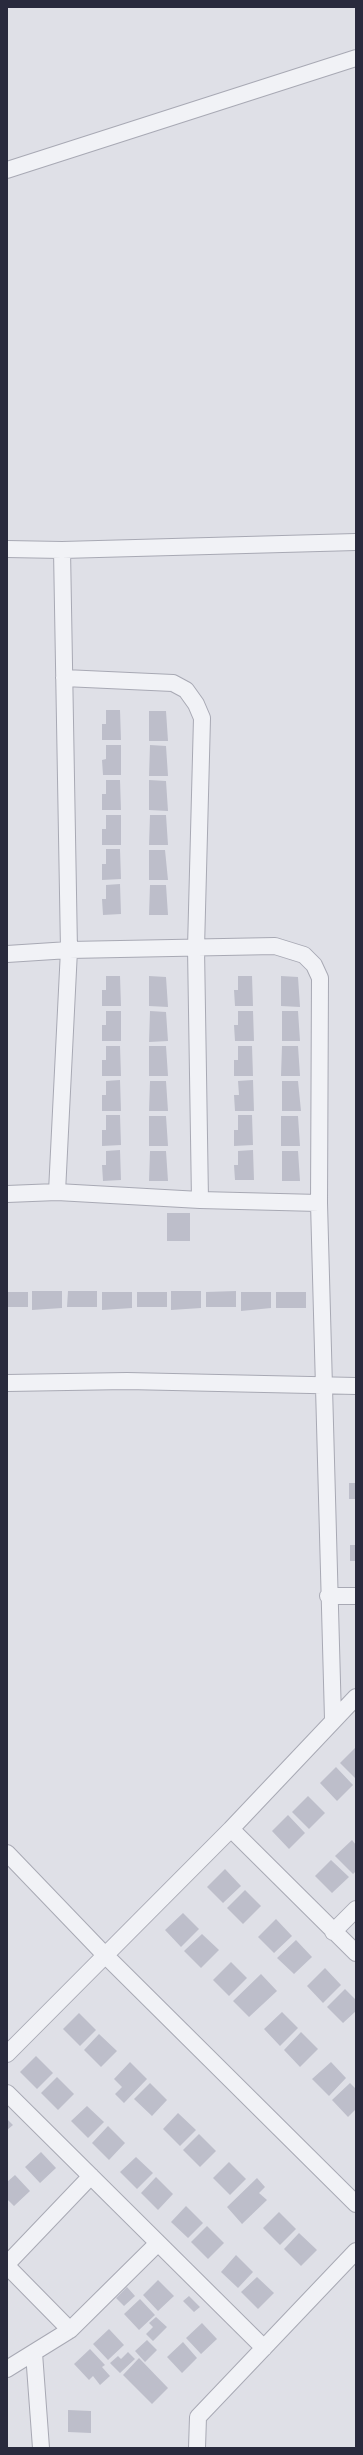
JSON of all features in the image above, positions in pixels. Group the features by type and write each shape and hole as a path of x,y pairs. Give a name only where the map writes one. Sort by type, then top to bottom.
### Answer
{"street":[{"path":"7,170 356,58"},
{"path":"7,549 62,550 356,542"},
{"path":"58,1192 68,950 62,550"},
{"path":"64,678 173,683 186,690 196,704 202,718 196,948 200,1200"},
{"path":"7,954 68,950 275,946 304,955 314,965 320,978 319,1203 328,1596 333,1719"},
{"path":"7,1194 58,1192 200,1200 319,1203"},
{"path":"7,1383 127,1381 356,1386"},
{"path":"328,1596 356,1596"},
{"path":"7,2054 104,1954 231,1829 333,1719 356,1697"},
{"path":"231,1829 333,1932 356,1953"},
{"path":"7,1853 104,1954 356,2204"},
{"path":"333,1932 356,1909"},
{"path":"7,2093 264,2348"},
{"path":"70,2330 7,2265 91,2176"},
{"path":"7,2369 70,2330 158,2243"},
{"path":"197,2448 198,2417 356,2251"},
{"path":"34,2353 41,2448"}],"building":[{"path":"106,710 120,710 121,740 102,740 102,724 106,724"},
{"path":"149,711 166,711 168,741 149,741"},
{"path":"106,745 121,745 121,775 103,775 102,760 106,759"},
{"path":"150,745 166,746 168,776 149,776"},
{"path":"106,780 120,780 121,810 102,810 102,794 106,794"},
{"path":"149,780 166,781 168,811 149,810"},
{"path":"106,815 121,815 121,845 102,845 102,829 106,829"},
{"path":"150,815 166,815 168,845 149,845"},
{"path":"106,849 120,849 121,879 102,880 102,864 106,864"},
{"path":"149,850 165,850 168,880 149,880"},
{"path":"120,884 121,914 103,915 102,899 106,899 106,885"},
{"path":"150,885 166,885 168,915 149,915"},
{"path":"106,976 120,976 121,1006 102,1006 102,990 106,990"},
{"path":"149,976 166,977 168,1007 149,1006"},
{"path":"238,976 252,976 253,1006 235,1006 234,990 238,990"},
{"path":"281,976 298,977 300,1007 281,1006"},
{"path":"106,1011 121,1011 121,1041 102,1041 102,1025 106,1025"},
{"path":"150,1011 166,1012 168,1041 149,1042"},
{"path":"238,1011 253,1011 254,1041 235,1041 234,1025 238,1025"},
{"path":"282,1011 298,1011 300,1041 282,1041"},
{"path":"106,1046 120,1046 121,1076 102,1076 102,1060 106,1060"},
{"path":"149,1046 166,1046 168,1076 149,1076"},
{"path":"238,1046 252,1046 253,1076 234,1076 234,1060 238,1060"},
{"path":"282,1046 298,1046 300,1076 281,1076"},
{"path":"120,1080 121,1111 102,1111 102,1095 106,1095 106,1081"},
{"path":"253,1080 254,1111 235,1111 234,1095 239,1095 238,1081"},
{"path":"150,1081 166,1081 168,1111 149,1111"},
{"path":"282,1081 298,1081 301,1111 282,1111"},
{"path":"106,1115 120,1115 121,1145 102,1146 102,1130 106,1130"},
{"path":"238,1115 252,1115 253,1145 234,1146 234,1130 238,1130"},
{"path":"149,1116 166,1116 168,1146 149,1146"},
{"path":"281,1116 298,1116 300,1146 281,1146"},
{"path":"120,1150 121,1180 103,1181 102,1165 106,1165 106,1151"},
{"path":"253,1150 254,1180 235,1180 234,1165 238,1165 238,1151"},
{"path":"150,1151 166,1151 168,1181 149,1181"},
{"path":"282,1151 298,1151 300,1181 282,1181"},
{"path":"167,1213 190,1213 190,1241 167,1241"},
{"path":"32,1291 62,1291 62,1308 32,1310"},
{"path":"68,1291 97,1291 97,1307 67,1307"},
{"path":"171,1291 201,1291 201,1308 171,1310"},
{"path":"236,1291 236,1307 206,1307 206,1292"},
{"path":"7,1292 28,1292 28,1307 7,1307"},
{"path":"102,1292 132,1292 132,1308 102,1310"},
{"path":"137,1292 167,1292 167,1307 137,1307"},
{"path":"241,1292 271,1292 271,1308 241,1311"},
{"path":"276,1292 306,1292 306,1308 276,1308"},
{"path":"349,1483 356,1483 356,1499 349,1499"},
{"path":"350,1545 356,1545 356,1561 350,1561"},
{"path":"356,1747 356,1779 340,1763"},
{"path":"336,1767 353,1785 337,1801 320,1783"},
{"path":"308,1796 325,1813 309,1829 292,1812"},
{"path":"288,1815 305,1833 289,1849 272,1831"},
{"path":"352,1840 356,1845 356,1871 353,1874 335,1856"},
{"path":"331,1860 349,1877 332,1893 315,1876"},
{"path":"225,1869 241,1886 223,1903 207,1887"},
{"path":"245,1890 261,1906 243,1924 227,1908"},
{"path":"183,1913 199,1929 181,1947 165,1930"},
{"path":"276,1919 292,1936 274,1953 258,1937"},
{"path":"202,1934 219,1950 201,1968 184,1951"},
{"path":"296,1940 312,1957 294,1974 277,1958"},
{"path":"231,1962 247,1978 229,1996 213,1980"},
{"path":"325,1968 341,1985 323,2003 307,1986"},
{"path":"261,1974 277,1991 249,2017 233,2001"},
{"path":"345,1989 356,2000 356,2011 343,2023 327,2007"},
{"path":"282,2012 298,2028 280,2046 264,2029"},
{"path":"79,2013 96,2030 80,2046 63,2029"},
{"path":"301,2032 318,2049 300,2067 284,2050"},
{"path":"99,2034 117,2051 101,2067 84,2050"},
{"path":"36,2056 53,2073 37,2089 20,2072"},
{"path":"130,2062 147,2079 124,2103 115,2094 122,2087 114,2079"},
{"path":"331,2062 346,2078 329,2096 312,2079"},
{"path":"57,2077 74,2094 58,2110 41,2093"},
{"path":"150,2083 167,2100 152,2116 134,2099"},
{"path":"350,2083 356,2089 356,2109 348,2117 332,2100"},
{"path":"87,2106 104,2122 88,2138 71,2121"},
{"path":"178,2113 196,2130 180,2146 163,2129"},
{"path":"7,2119 13,2125 7,2130"},
{"path":"108,2126 125,2143 109,2160 92,2143"},
{"path":"199,2134 216,2151 200,2167 183,2150"},
{"path":"41,2152 56,2168 40,2183 25,2167"},
{"path":"136,2157 153,2173 137,2189 120,2172"},
{"path":"229,2162 246,2179 230,2195 213,2178"},
{"path":"15,2175 30,2191 14,2206 7,2199 7,2182"},
{"path":"156,2177 173,2194 158,2210 141,2193"},
{"path":"257,2178 265,2187 259,2193 267,2200 242,2224 227,2207"},
{"path":"186,2206 203,2223 188,2238 171,2222"},
{"path":"279,2212 296,2229 280,2245 263,2228"},
{"path":"207,2226 224,2243 208,2259 191,2242"},
{"path":"299,2233 317,2250 301,2266 284,2249"},
{"path":"236,2255 253,2272 238,2288 221,2272"},
{"path":"257,2277 274,2293 258,2309 241,2292"},
{"path":"158,2280 174,2296 158,2311 143,2295"},
{"path":"127,2287 135,2296 124,2306 116,2298"},
{"path":"189,2296 200,2307 194,2312 183,2301"},
{"path":"140,2299 155,2315 139,2330 124,2314"},
{"path":"156,2317 167,2327 153,2341 146,2334 153,2327 149,2323"},
{"path":"202,2323 217,2339 201,2354 186,2338"},
{"path":"109,2329 124,2345 108,2360 93,2344"},
{"path":"147,2340 157,2350 145,2362 135,2351"},
{"path":"183,2342 197,2358 182,2373 167,2357"},
{"path":"90,2349 105,2365 102,2367 110,2376 100,2385 93,2376 89,2380 74,2364"},
{"path":"128,2352 135,2359 120,2373 110,2363 118,2356 121,2359"},
{"path":"139,2358 168,2388 152,2404 123,2375"},
{"path":"68,2410 91,2411 91,2433 68,2432"}]}
